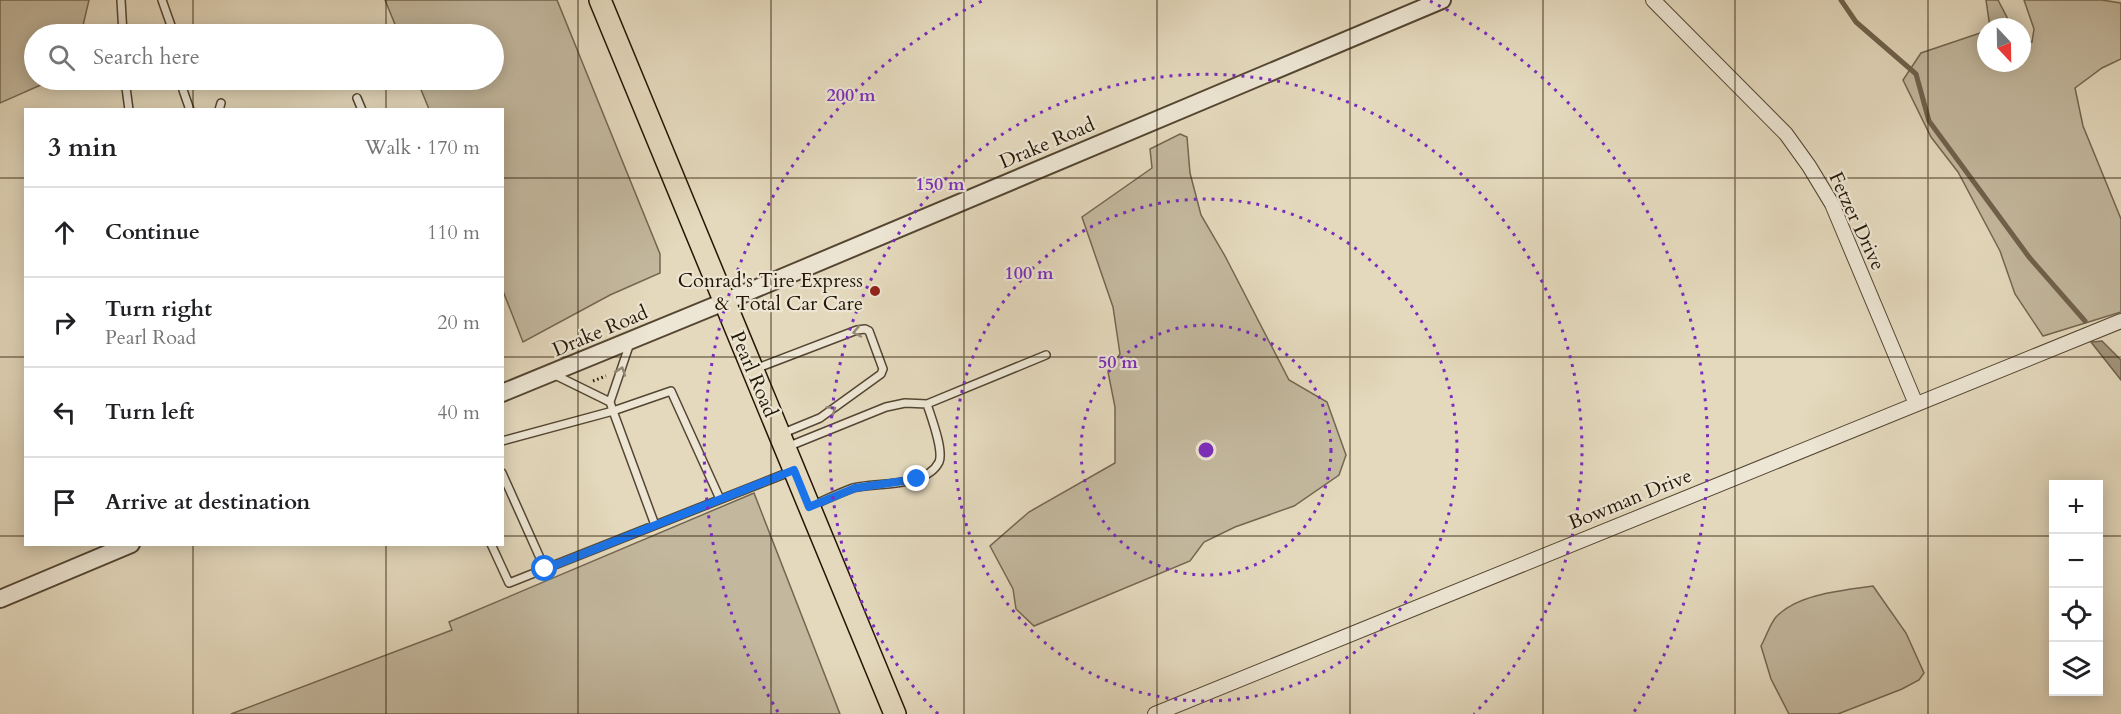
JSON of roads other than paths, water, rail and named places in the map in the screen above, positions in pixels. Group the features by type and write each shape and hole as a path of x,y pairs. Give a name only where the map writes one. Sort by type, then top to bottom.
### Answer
{"main road":[{"name":"Pearl Road","path":"600,0 895,714"}],"street":[{"name":"Drake Road","path":"504,392 553,374 1442,0"},
{"name":"Fetzer Drive","path":"1653,0 1786,134 1809,166 1832,204 1916,404"},
{"name":"Bowman Drive","path":"1155,714 2121,321"},
{"path":"0,599 126,546"}],"lane":[{"path":"121,0 122,24"},
{"path":"162,0 170,24"},
{"path":"126,90 129,108"},
{"path":"183,90 189,108"},
{"path":"357,98 361,108"},
{"path":"753,370 861,329 869,331 883,369 881,374 820,418 782,441"},
{"path":"610,402 631,341"},
{"path":"782,441 886,407 927,404 1046,355"},
{"path":"553,374 610,402 656,525"},
{"path":"504,440 614,411 670,391 720,499"},
{"path":"809,507 855,488 917,479 934,468 939,462 940,451 927,404"},
{"path":"492,546 509,583 794,470"},
{"path":"504,477 545,569"}],"waterway":[{"path":"1841,0 1856,22 1916,74 1929,121 2029,257 2085,321"}],"place":[{"name":"Conrad's Tire Express & Total Car Care","path":"875,291"}]}
